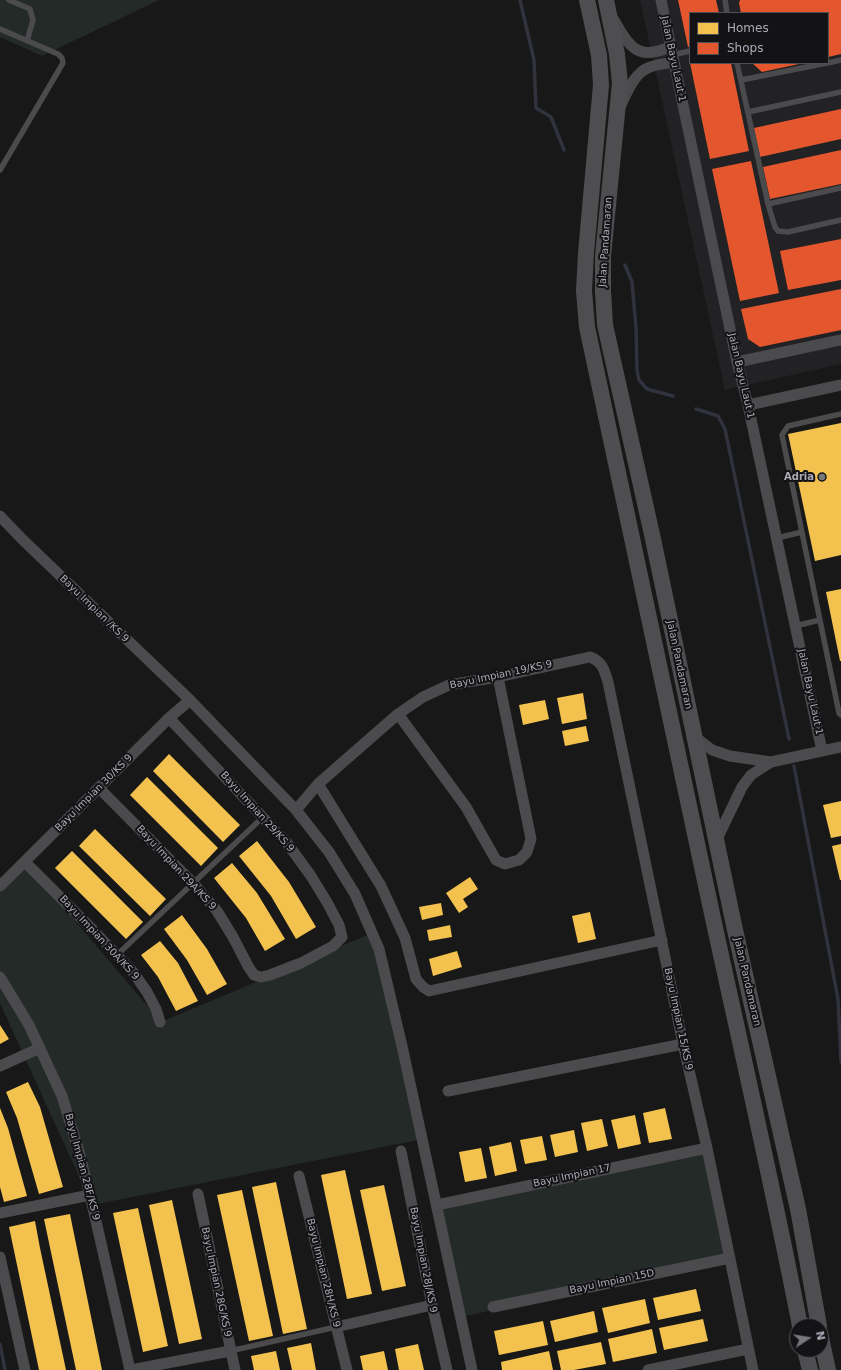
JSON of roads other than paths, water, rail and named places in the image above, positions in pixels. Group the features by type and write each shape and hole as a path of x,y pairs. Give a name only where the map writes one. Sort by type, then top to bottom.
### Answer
{"main road":[{"name":"Jalan Pandamaran","path":"587,0 599,55 601,85 586,254 584,291 587,327 778,1213 798,1318"},
{"name":"Jalan Pandamaran","path":"608,6 617,54 620,83 604,256 603,291 605,325 653,539 736,938 798,1209 818,1318"},
{"path":"807,1358 810,1370"},
{"path":"825,1358 828,1370"}],"street":[{"name":"Jalan Bayu Laut 1","path":"661,0 737,362 748,405 822,751"},
{"path":"608,6 632,47 643,52 672,55"},
{"path":"617,114 631,84 644,70 658,65 672,55"},
{"path":"737,362 841,340"},
{"path":"748,405 841,385"},
{"name":"Bayu Impian /KS 9","path":"0,516 23,540 190,700 296,810 329,852 355,894 379,950 402,1046 472,1370"},
{"name":"Bayu Impian 19/KS 9","path":"296,810 318,784 398,714 423,696 449,685 498,677 590,657 597,660 603,668"},
{"name":"Bayu Impian 15/KS 9","path":"603,668 608,682 683,1044 707,1148 752,1370"},
{"path":"398,714 466,807 496,860 505,864 519,860 527,852 531,839 498,677"},
{"name":"Bayu Impian 30/KS 9","path":"0,886 169,718 190,700"},
{"name":"Bayu Impian 29/KS 9","path":"169,718 287,843 311,876 339,925 342,937 338,942 301,963"},
{"path":"694,736 712,750 730,756 771,762"},
{"path":"716,841 742,787 750,775 771,762 841,747"},
{"path":"318,784 381,886 405,938 416,979 429,991 662,940"},
{"name":"Bayu Impian 29A/KS 9","path":"99,788 194,884 217,911 254,975 261,977 270,975 301,963"},
{"name":"Bayu Impian 30A/KS 9","path":"25,862 133,972 147,992 156,1009 160,1022"},
{"name":"Bayu Impian 28F/KS 9","path":"0,977 29,1025 62,1096 90,1195 130,1370"},
{"path":"448,1091 683,1044"},
{"path":"0,1066 40,1048"},
{"name":"Bayu Impian 17","path":"437,1205 707,1148"},
{"name":"Bayu Impian 28J/KS 9","path":"401,1151 432,1305 447,1370"},
{"name":"Bayu Impian 28H/KS 9","path":"299,1176 347,1370"},
{"name":"Bayu Impian 28G/KS 9","path":"198,1194 235,1370"},
{"path":"0,1213 90,1195"},
{"path":"0,1257 25,1370"},
{"name":"Bayu Impian 15D","path":"493,1307 730,1258"},
{"path":"336,1327 432,1305"},
{"path":"648,1370 748,1349"},
{"path":"130,1370 230,1351"}],"lane":[{"path":"9,0 30,9 33,20 27,41"},
{"path":"725,0 727,12"},
{"path":"0,29 58,54 62,58 63,63 0,170"},
{"path":"672,55 689,51"},
{"path":"829,63 841,60"},
{"path":"737,64 768,204 775,226 778,230 788,232 841,220"},
{"path":"741,80 823,64"},
{"path":"748,112 841,92"},
{"path":"768,204 841,188"},
{"path":"841,414 788,426 782,435 839,713 841,715"},
{"path":"777,538 802,532"},
{"path":"795,626 820,620"},
{"path":"117,955 264,817"},
{"path":"230,1351 336,1327"}],"waterway":[{"path":"520,0 534,60 536,108 551,117 564,150"},
{"path":"625,265 632,282 636,328 637,370 639,380 647,389 673,396"},
{"path":"696,409 718,416 725,429 789,739"},
{"path":"794,766 838,999 841,1062"},
{"path":"0,1344 5,1370"}],"place":[{"name":"Adria","path":"822,477"}]}
